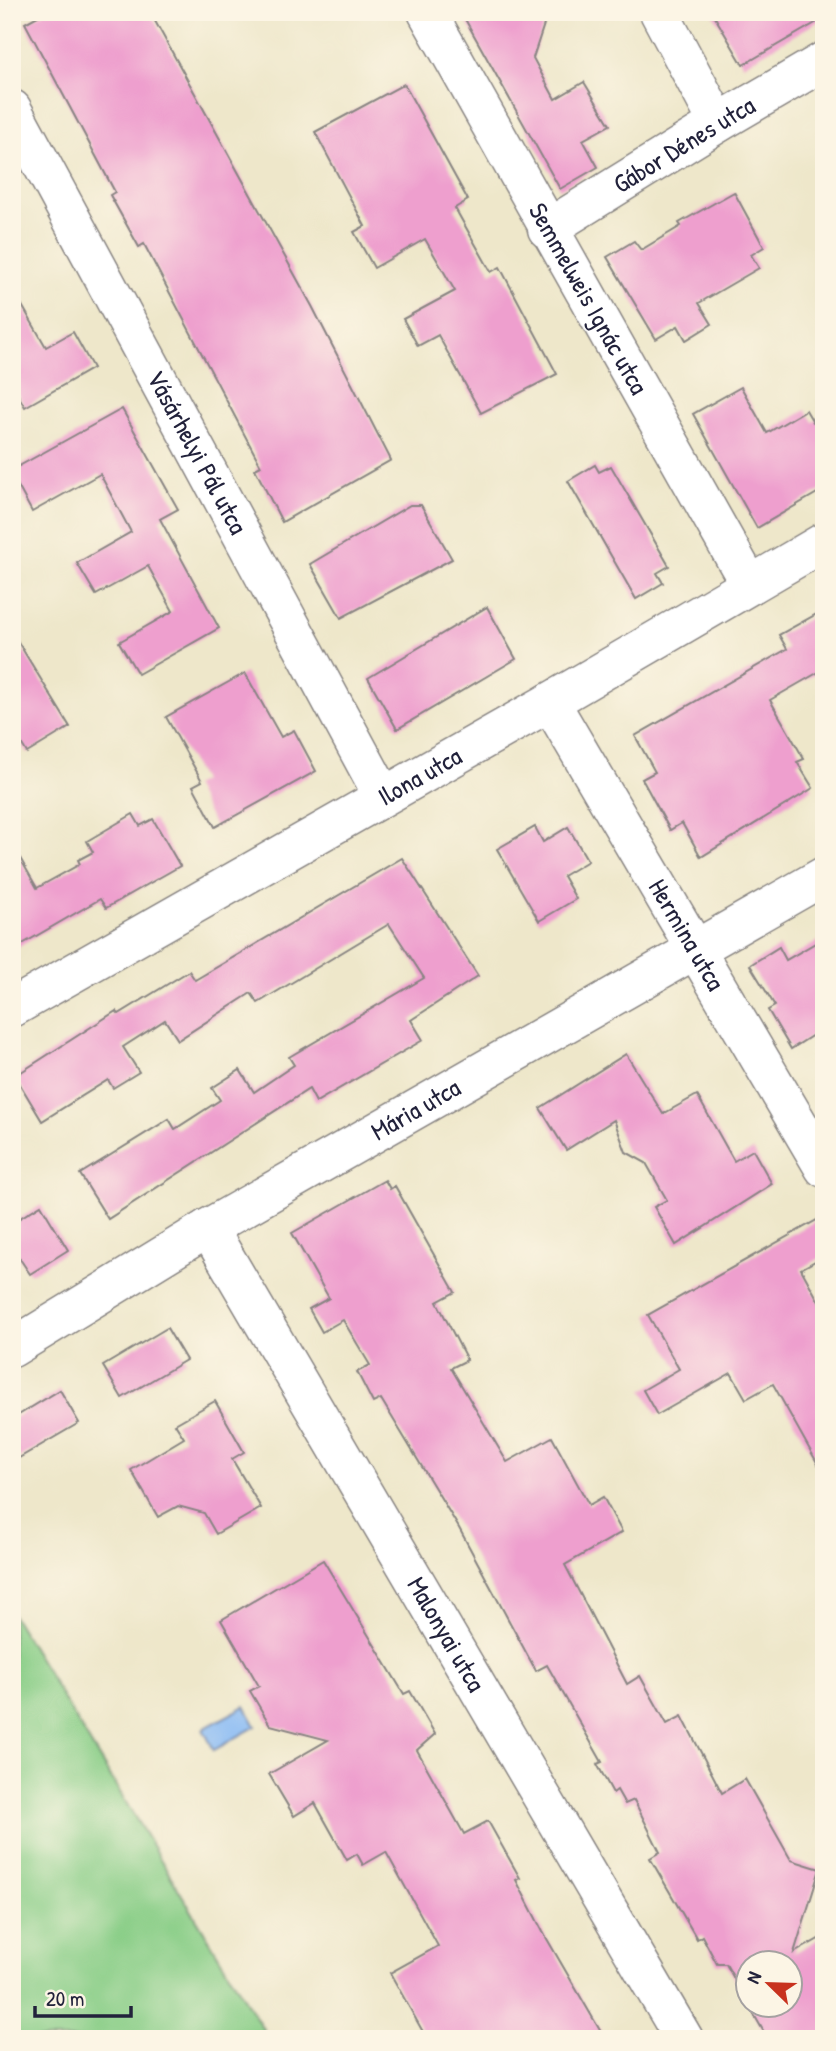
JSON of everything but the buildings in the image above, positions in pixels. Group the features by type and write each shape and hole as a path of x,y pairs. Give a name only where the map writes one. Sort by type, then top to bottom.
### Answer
{"street":[{"name":"Semmelweis Ignác utca","path":"427,12 750,585"},
{"path":"659,12 718,123"},
{"name":"Gábor Dénes utca","path":"547,229 824,61"},
{"name":"Vásárhelyi Pál utca","path":"12,108 383,796"},
{"name":"Ilona utca","path":"12,1008 550,702 824,542"},
{"name":"Hermina utca","path":"550,702 824,1168"},
{"name":"Mária utca","path":"12,1348 208,1228 824,876"},
{"name":"Malonyai utca","path":"208,1228 684,2039"}],"green space":[{"path":"12,1614 269,2039 12,2039"}],"water":[{"path":"245,1706 256,1726 214,1750 203,1729"}]}
